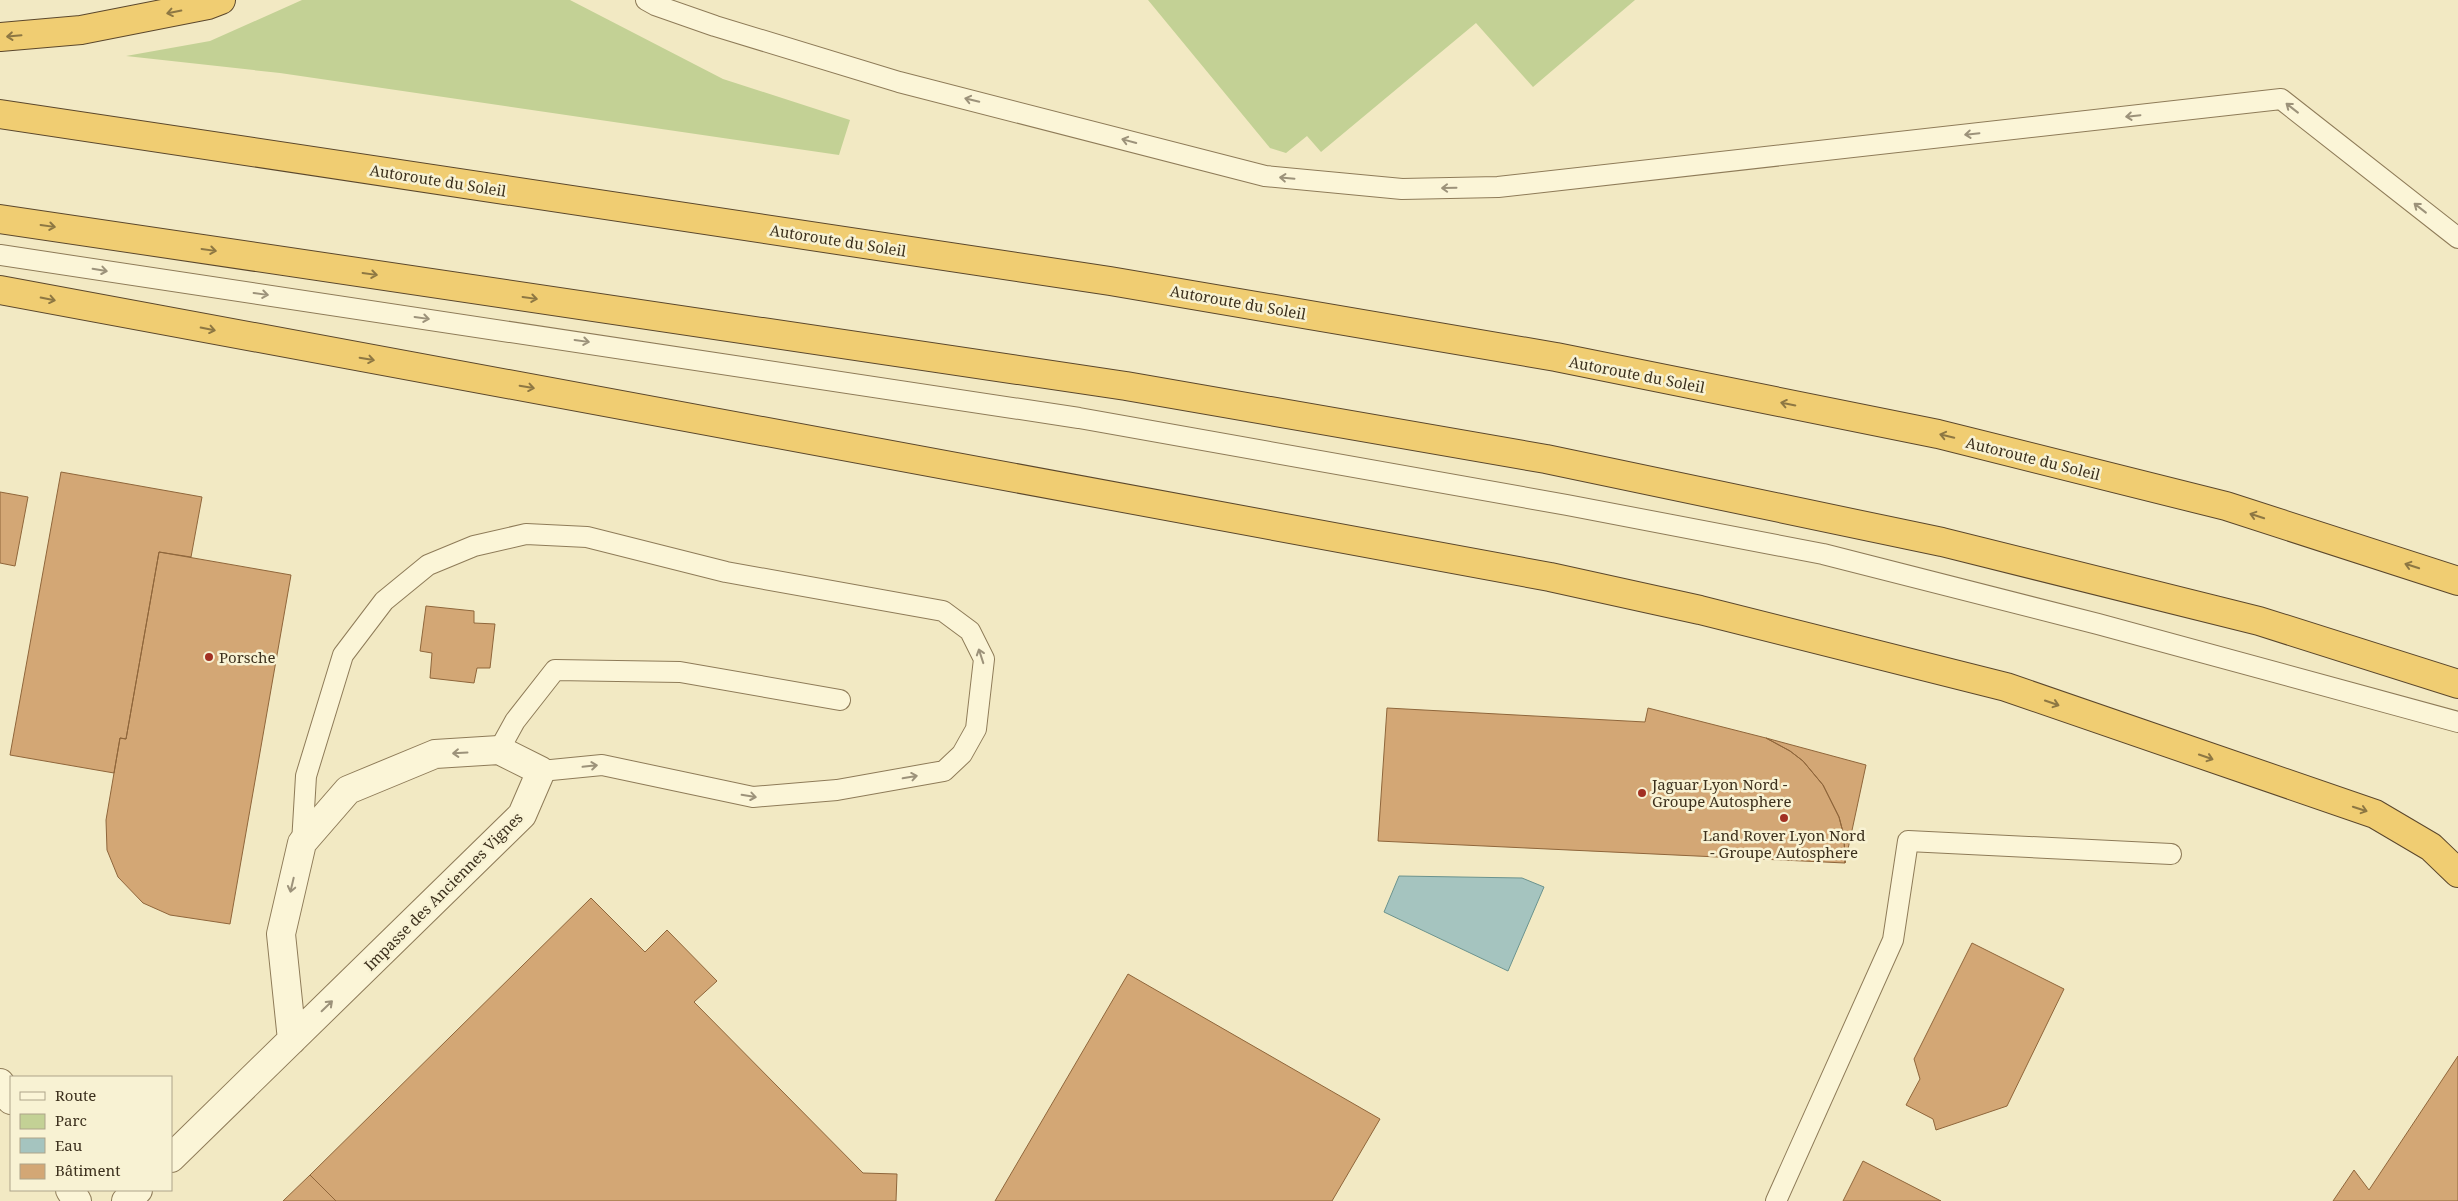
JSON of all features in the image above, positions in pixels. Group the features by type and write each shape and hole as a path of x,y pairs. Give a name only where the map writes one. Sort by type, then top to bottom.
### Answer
{"highway":[{"path":"0,37 81,30 208,5 221,0"},
{"name":"Autoroute du Soleil","path":"0,114 1110,280 1556,357 1938,434 2226,506 2458,581"},
{"path":"0,219 1126,386 1546,458 1942,542 2259,621 2458,684"},
{"path":"0,290 1550,577 1700,610 2006,687 2376,814 2431,847 2458,873"}],"street":[{"path":"292,1040 281,934 302,843 348,790 435,754 500,750 541,771"},
{"name":"Impasse des Anciennes Vignes","path":"172,1157 522,815 541,771"},
{"path":"0,1083 10,1098"},
{"path":"126,1201 137,1191"}],"lane":[{"path":"646,0 654,5 715,26 899,82 1265,176 1402,189 1498,187 2281,99 2458,238"},
{"path":"0,255 1079,418 1567,504 1823,554 2107,627 2458,722"},
{"path":"302,843 306,776 343,655 384,600 428,565 474,546 526,534 587,537 726,572 943,611 970,631 984,659 976,729 962,754 944,771 837,790 753,798 602,765 541,771"},
{"path":"500,750 515,720 555,670 680,672 840,700"},
{"path":"1776,1201 1893,940 1908,841 2171,854"}],"green space":[{"path":"302,0 570,0 723,79 850,120 839,155 280,73 126,56 210,41"},
{"path":"1148,0 1635,0 1533,87 1476,23 1321,152 1307,136 1286,153 1270,148"}],"water":[{"path":"1399,876 1522,878 1544,887 1508,971 1384,912"}],"building":[{"path":"61,472 202,497 191,557 159,552 126,739 120,738 114,773 10,755"},
{"path":"0,492 28,497 15,566 0,563"},
{"name":"Porsche","path":"159,552 291,575 230,924 170,915 143,903 118,877 107,850 106,820 120,738 126,739"},
{"path":"426,606 474,611 474,623 495,624 490,668 477,668 474,683 430,678 432,653 420,651"},
{"path":"1387,708 1645,722 1648,708 1766,738 1790,751 1803,761 1823,785 1839,817 1844,836 1845,863 1378,841"},
{"path":"1766,738 1866,765 1845,863 1844,836 1839,817 1823,785 1803,761 1790,751"},
{"path":"591,898 645,952 667,930 717,981 694,1002 863,1173 897,1174 896,1201 336,1201 310,1175"},
{"path":"1972,943 2064,989 2007,1106 1936,1130 1933,1119 1906,1105 1920,1079 1914,1059"},
{"path":"1128,974 1380,1119 1332,1201 995,1201"},
{"path":"2458,1056 2458,1201 2333,1201 2354,1170 2369,1190"},
{"path":"1863,1161 1941,1201 1843,1201"},
{"path":"310,1175 336,1201 283,1201"}],"place":[{"name":"Porsche","path":"209,657"},
{"name":"Jaguar Lyon Nord - Groupe Autosphere","path":"1642,793"},
{"name":"Land Rover Lyon Nord - Groupe Autosphere","path":"1784,818"}]}
